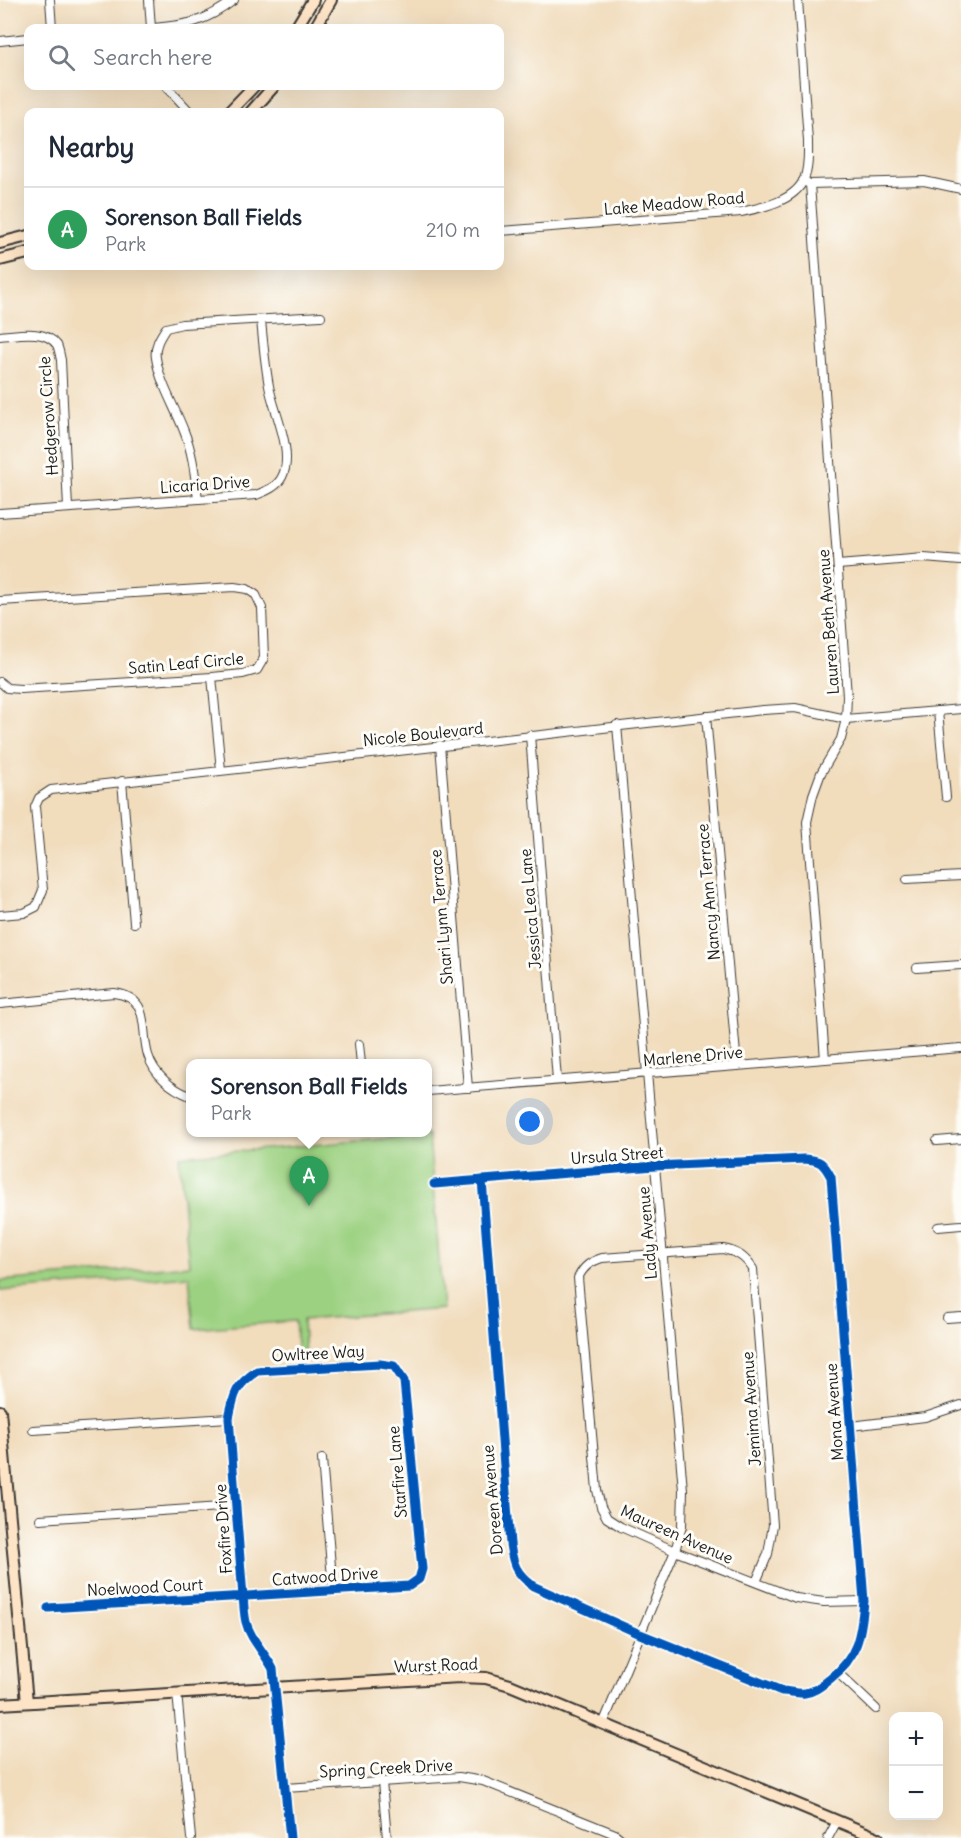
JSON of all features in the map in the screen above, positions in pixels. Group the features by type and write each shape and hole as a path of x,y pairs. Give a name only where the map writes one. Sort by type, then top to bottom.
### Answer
{"street":[{"path":"50,0 52,24"},
{"path":"150,0 153,24"},
{"path":"186,24 213,16 234,0"},
{"path":"298,24 313,0"},
{"path":"317,24 331,0"},
{"path":"798,0 808,141 807,183 924,182 961,189"},
{"path":"0,41 24,38"},
{"path":"170,90 186,108"},
{"path":"233,108 251,90"},
{"path":"255,108 270,90"},
{"name":"Lake Meadow Road","path":"504,231 741,212 767,207 807,183"},
{"name":"Lauren Beth Avenue","path":"807,183 848,696 841,740 821,773 807,822 825,1059"},
{"path":"0,243 24,237"},
{"path":"0,260 24,254"},
{"path":"198,499 194,463 185,433 165,388 155,357 157,342 166,328 182,324 321,316"},
{"name":"Licaria Drive","path":"0,513 256,495 270,489 283,476 286,459 282,433 269,389 261,320"},
{"name":"Hedgerow Circle","path":"0,336 31,334 46,337 56,345 61,360 68,508"},
{"path":"838,565 924,558 961,561"},
{"name":"Satin Leaf Circle","path":"0,601 234,587 256,595 262,608 264,658 257,670 243,674 212,677 21,689 7,688 0,682"},
{"path":"212,677 221,770"},
{"name":"Nicole Boulevard","path":"0,915 24,913 36,907 43,890 35,807 39,798 51,789 617,725 795,708 846,718 961,709"},
{"path":"938,711 946,797"},
{"name":"Nancy Ann Terrace","path":"706,716 737,1066"},
{"name":"Lady Avenue","path":"603,1724 675,1551 682,1526 683,1490 617,725"},
{"name":"Jessica Lea Lane","path":"530,735 557,1080"},
{"name":"Shari Lynn Terrace","path":"440,745 468,1088"},
{"path":"122,781 134,923"},
{"path":"907,879 961,876"},
{"path":"917,968 961,965"},
{"path":"0,1004 114,993 127,995 137,1003 142,1013 148,1057 165,1083 186,1094"},
{"path":"359,1044 360,1059"},
{"name":"Marlene Drive","path":"432,1091 961,1048"},
{"path":"937,1141 961,1139"},
{"name":"Ursula Street","path":"434,1184 655,1166 804,1159"},
{"name":"Mona Avenue","path":"804,1159 816,1160 824,1164 831,1177 864,1601 861,1634 852,1658 838,1673"},
{"name":"Doreen Avenue","path":"482,1180 510,1544 513,1563 521,1577 533,1586 640,1634 782,1691 805,1693 817,1689 838,1673"},
{"path":"938,1227 961,1225"},
{"name":"Jemima Avenue","path":"663,1253 723,1249 745,1257 753,1269 773,1525 768,1554 756,1582"},
{"name":"Maureen Avenue","path":"663,1253 602,1258 590,1262 583,1268 578,1278 597,1490 601,1507 607,1518 621,1527 675,1551 796,1598 824,1602 864,1601"},
{"path":"947,1318 961,1317"},
{"name":"Owltree Way","path":"257,1371 380,1364"},
{"name":"Starfire Lane","path":"380,1364 393,1366 404,1381 422,1569 419,1579 409,1586"},
{"name":"Foxfire Drive","path":"257,1371 241,1382 232,1402 229,1418 246,1622 252,1637 265,1653 273,1669 290,1838"},
{"path":"851,1426 925,1417 961,1405"},
{"path":"0,1411 27,1702"},
{"path":"33,1430 229,1418"},
{"path":"322,1459 333,1590"},
{"path":"40,1519 236,1506"},
{"name":"Catwood Drive","path":"243,1597 409,1586"},
{"name":"Noelwood Court","path":"48,1608 243,1597"},
{"path":"838,1673 876,1709"},
{"name":"Wurst Road","path":"0,1704 460,1677 486,1678 510,1685 878,1838"},
{"path":"177,1693 190,1838"},
{"name":"Spring Creek Drive","path":"285,1788 459,1777 483,1781 620,1838"},
{"path":"382,1782 387,1838"},
{"path":"828,1838 837,1821"}],"green space":[{"path":"405,1137 429,1137 443,1309 303,1320 305,1358 298,1358 295,1321 194,1329 189,1276 0,1291 0,1281 189,1265 179,1156"}],"cycle path":[{"path":"434,1184 655,1166 804,1159 817,1161 826,1168 831,1177 864,1601 859,1635 852,1654 839,1671 818,1688 805,1693 782,1691 640,1634 533,1586 519,1573 514,1563 510,1544 482,1180"},
{"path":"48,1608 409,1586 419,1579 422,1569 404,1381 394,1366 380,1364 257,1371 237,1390 229,1418 243,1597 245,1616 251,1634 273,1669 290,1838"}],"place":[{"name":"Sorenson Ball Fields","path":"309,1206"}]}
